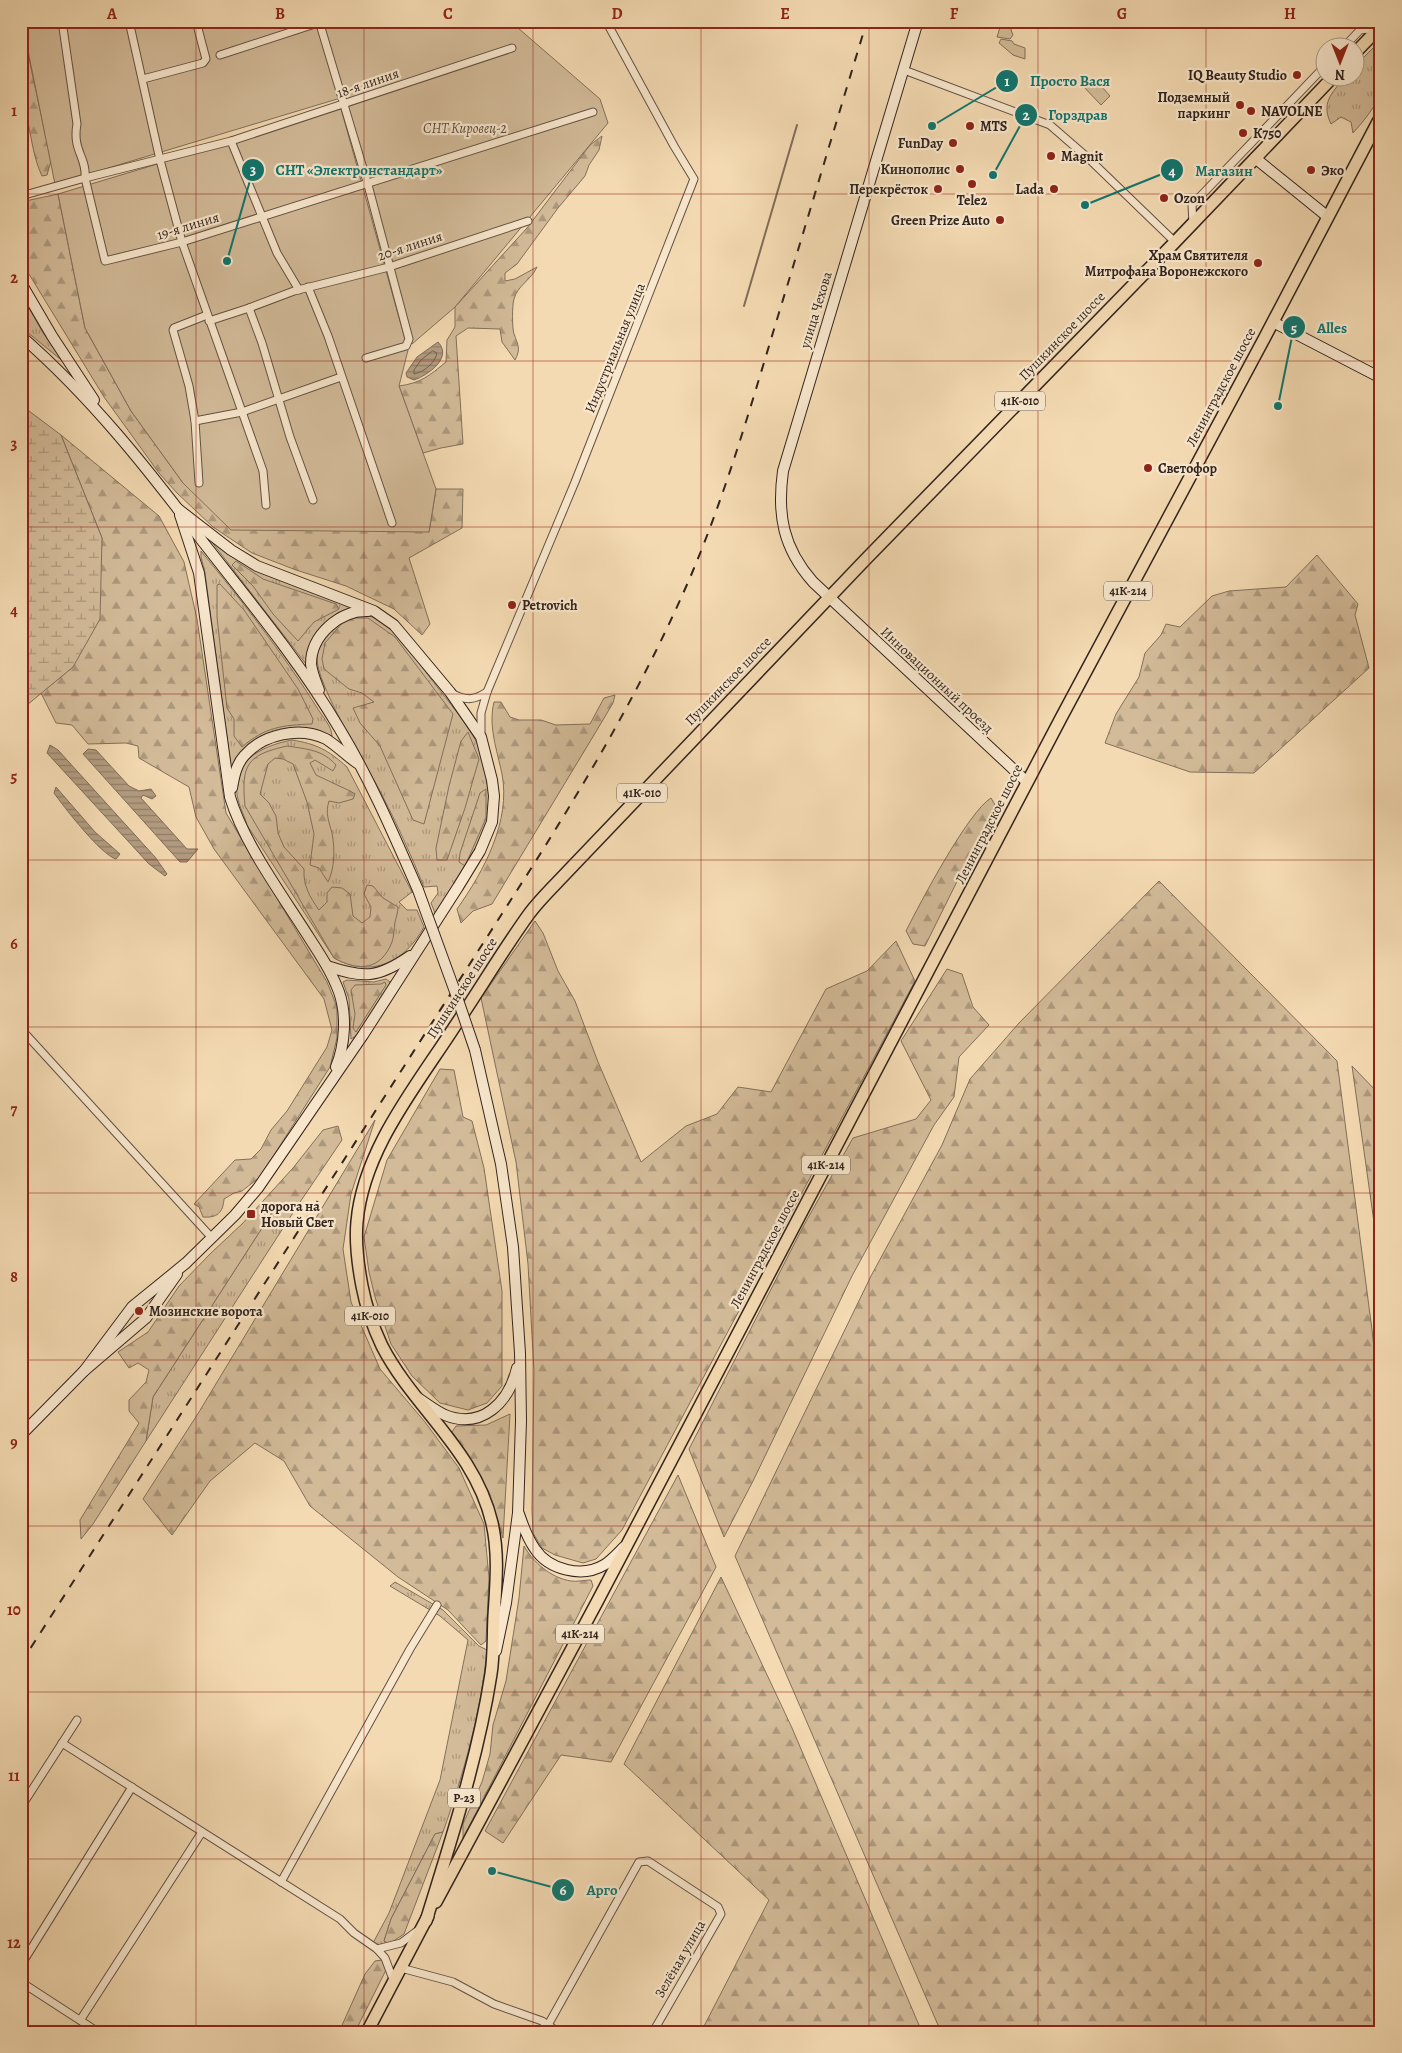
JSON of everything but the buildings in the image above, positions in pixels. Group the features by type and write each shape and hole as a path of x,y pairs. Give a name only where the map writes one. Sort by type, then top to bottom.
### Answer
{"main road":[{"path":"1364,44 1380,31"},
{"name":"Пушкинское шоссе","path":"492,1672 497,1573 492,1521 484,1497 472,1473 451,1441 390,1360 375,1331 366,1302 356,1250 357,1222 361,1196 369,1172 391,1124 530,913 574,864 828,598 1193,224 1322,88"},
{"name":"Ленинградское шоссе","path":"625,1547 1027,782 1381,116"},
{"name":"41К-214","path":"426,1921 625,1547"},
{"name":"Р-23","path":"368,2032 426,1921 461,1808 492,1672"}],"street":[{"path":"62,21 77,124 75,136 77,148 86,169 85,178"},
{"path":"129,21 160,160 182,242 263,471 266,505"},
{"path":"143,79 203,63 206,59 196,21"},
{"name":"Индустриальная улица","path":"487,692 575,482 694,179 606,21"},
{"name":"улица Чехова","path":"828,598 801,569 789,548 783,528 781,489 788,453 918,21"},
{"path":"220,55 321,22 343,105 368,185 409,339 406,346 366,358"},
{"path":"1352,38 1360,30 1380,31"},
{"name":"18-я линия","path":"21,196 231,141 512,48"},
{"path":"904,70 1050,125 1088,158 1175,242"},
{"path":"1193,224 1192,205 1314,77"},
{"name":"19-я линия","path":"85,178 105,262 182,242 261,216 368,185 593,112"},
{"path":"231,141 277,253 299,290"},
{"path":"1255,158 1328,217"},
{"name":"20-я линия","path":"195,422 190,386 174,328 248,308 308,287 389,266 528,221"},
{"name":"Р-23","path":"21,283 52,336 108,422 178,509 281,643 324,703 359,764 418,890 457,997 474,1050 501,1164 513,1247 520,1353 521,1422 518,1513 506,1604 492,1672"},
{"path":"308,287 328,336 392,524"},
{"path":"248,308 262,343 290,437 312,500"},
{"path":"1273,322 1381,378"},
{"path":"21,336 55,367 108,422"},
{"path":"21,344 108,422"},
{"path":"199,483 195,422 242,412 341,377"},
{"path":"178,509 231,550 257,566 374,611 387,618 401,632 450,692 481,738"},
{"path":"178,509 198,573 230,797 241,826 327,966 339,993 344,1014 344,1034 339,1059 329,1084"},
{"name":"Инновационный проезд","path":"828,598 1027,782"},
{"path":"324,703 312,669 312,654 318,640 327,628 344,616 358,612 374,611"},
{"path":"450,692 464,700 472,700 487,692"},
{"path":"84,1371 124,1317 146,1294 182,1267 212,1238 258,1188 329,1084 480,851 492,822 494,796 492,780 481,738 481,713 487,692"},
{"path":"230,797 237,768 244,757 253,748 280,734 310,734 325,739 359,764"},
{"path":"327,966 350,974 368,976 398,965 415,953"},
{"path":"21,1029 212,1238"},
{"path":"21,1435 84,1371 136,1328 156,1306 182,1267"},
{"path":"146,1294 154,1296 156,1306"},
{"path":"124,1317 126,1326 136,1328"},
{"path":"418,1398 437,1410 456,1418 481,1416 498,1405 509,1392 515,1378 520,1353"},
{"name":"41К-214","path":"518,1513 535,1550 546,1560 560,1568 574,1572 591,1571 604,1565 625,1547"},
{"path":"282,1882 410,1649 437,1605"},
{"path":"21,1807 77,1720"},
{"path":"62,1743 340,1919 354,1933 378,1949 385,1958 394,1982"},
{"path":"21,1965 132,1787"},
{"path":"80,2019 202,1832"},
{"name":"Зелёная улица","path":"548,2025 639,1862 648,1862 718,1907 720,1914 653,2032"},
{"path":"378,1949 401,1943 426,1921"},
{"path":"401,1968 453,1982 494,2004 542,2021 558,2032"},
{"path":"21,1982 98,2032"}],"green space":[{"path":"21,21 51,161 47,175 42,176 35,157 28,123 21,119"},
{"name":"СНТ Кировец-2","path":"22,21 510,21 600,99 608,123 455,307 412,344 344,97 55,184"},
{"path":"1002,21 1013,21 1011,30 1013,35 1010,39 997,37"},
{"path":"1001,39 1012,41 1014,44 1025,48 1025,59 1013,55 999,43"},
{"path":"1374,47 1381,48 1381,95 1353,133 1351,122 1341,117 1331,124 1328,117 1327,104 1336,88 1364,88 1364,57"},
{"path":"1083,86 1102,87 1110,96 1101,105"},
{"path":"340,105 408,350 399,386 436,489 429,532 231,530 183,483 131,411 85,328 58,194 227,143"},
{"path":"602,136 599,150 589,165 585,176 558,208 517,264 505,273 505,281 515,279 537,267 518,290 514,299 513,327 518,344 515,360 502,342 500,329 468,328 456,336 463,444 423,453 399,386 424,378 446,362 447,340 455,327 455,307 527,228 590,145"},
{"path":"58,194 85,328 131,411 183,483 429,532 436,489 463,489 462,528 409,558 430,624 422,635 394,609 346,586 252,553 213,527 159,473 104,397 21,261 21,202"},
{"path":"21,294 43,333 65,363 21,327"},
{"path":"21,405 61,435 102,538 100,619 73,667 21,710"},
{"path":"61,435 159,516 184,562 197,619 226,813 327,982 337,1007 337,1038 330,1067 260,1177 242,1191 224,1199 221,1211 212,1217 203,1217 199,1207 194,1204 235,1160 251,1159 261,1149 271,1130 287,1111 327,1047 332,1030 324,999 214,849 196,817 189,787 139,758 138,746 126,743 88,744 72,725 56,723 41,693 73,667 102,538"},
{"path":"208,537 352,608 338,614 306,664"},
{"path":"201,551 275,646 328,724 332,736 300,729 289,729 268,734 249,746 231,767"},
{"path":"1317,555 1358,604 1355,615 1369,668 1254,773 1190,772 1105,743 1116,714 1139,677 1145,653 1161,635 1166,624 1180,627 1212,596 1229,591 1286,587"},
{"path":"236,561 263,579 336,604 339,609 314,622 298,641 273,614 253,586 232,565"},
{"path":"220,584 244,610 298,689 313,719 312,724 275,728 250,740 242,747 234,736 234,719 227,708 217,617 217,585"},
{"path":"366,615 385,624 408,648 468,728 481,752 488,773 491,805 486,826 466,865 435,913 431,903 438,893 437,886 424,887 387,805 333,705 319,670 318,651 328,635 337,625 347,619"},
{"path":"355,618 368,618 395,637 453,714 424,824 413,820 380,746 360,723 353,708 374,702 362,693 349,689 324,669 322,659 325,643 343,622"},
{"path":"615,695 613,703 492,904 473,911 461,923 457,909 477,878 493,845 503,810 502,774 492,720 494,702 501,702 510,717 519,720 541,720 556,725 590,724 604,698"},
{"path":"468,732 479,759 447,860 437,860 436,848 449,786 461,741"},
{"path":"292,740 322,749 347,767 412,892 399,902 407,910 417,910 424,927 407,950 386,964 374,967 361,967 334,958 247,825 239,803 237,789 238,777 242,767 258,752"},
{"path":"287,746 314,751 326,756 336,765 333,771 315,760 310,763 316,775 355,794 353,799 339,803 329,801 327,813 334,852 332,870 328,882 319,868 310,865 314,834 307,802 293,764 283,759 275,758 268,764 260,794 269,803 276,816 278,833 284,847 304,869 308,891 319,910 327,902 327,893 332,887 342,888 350,894 353,916 362,923 370,917 371,907 364,894 367,885 373,886 383,898 398,907 392,942 382,958 368,966 352,965 334,958 245,806 244,780 250,764 263,753"},
{"path":"486,789 486,818 465,866 459,862 460,853 480,793"},
{"path":"991,798 995,805 925,946 913,944 906,931 922,900 945,859 970,821"},
{"path":"1159,881 1337,1061 1381,1411 1381,2032 941,2032 735,1556 871,1276 942,1145 970,1079 1019,1023"},
{"path":"535,921 543,933 558,971 575,1001 598,1062 641,1162 686,1126 717,1114 738,1087 771,1092 826,989 867,971 896,941 915,981 622,1530 596,1559 583,1563 555,1555 542,1548 533,1533 534,1371 528,1264 516,1162 481,998"},
{"path":"947,969 962,974 973,1007 989,1025 959,1057 954,1097 934,1125 852,1276 724,1537 689,1449 804,1225 853,1138 916,1119 931,1100 901,1041"},
{"path":"386,979 390,982 390,986 356,1036 351,1039 349,999 343,982 347,980 374,982"},
{"path":"385,982 386,985 356,1032 353,1028 355,1014 351,990 355,985 381,984"},
{"path":"1352,1066 1381,1096 1381,1272"},
{"path":"440,1069 454,1070 463,1117 472,1121 484,1168 502,1291 502,1386 487,1403 468,1410 440,1403 412,1376 391,1344 375,1297 364,1237 387,1160"},
{"path":"375,1120 351,1194 343,1249 351,1302 380,1369 425,1422 459,1468 484,1524 489,1578 486,1641 481,1645 448,1610 398,1577 310,1506 284,1461 255,1443 210,1481 172,1535 143,1499 199,1412"},
{"path":"338,1126 342,1140 296,1208 273,1211 153,1397 146,1441 93,1524 81,1539 80,1520 139,1423 129,1411 129,1400 146,1382 149,1370 138,1363 129,1368 118,1352 148,1332 179,1286 243,1223 293,1168 323,1130"},
{"path":"296,1208 146,1441 153,1397 273,1211"},
{"path":"510,1414 503,1538 483,1482 469,1456 452,1432 456,1426 486,1425"},
{"path":"678,1475 716,1567 611,1762 561,1755 503,1843 485,1831"},
{"path":"524,1546 532,1558 556,1577 571,1581 591,1580 593,1586 463,1838 463,1824 482,1782 490,1754 493,1725 506,1681 519,1598"},
{"path":"721,1577 792,1728 922,2032 701,2032 769,1900 624,1764"},
{"path":"395,1582 443,1610 479,1646 487,1650 481,1696 471,1742 443,1832 435,1834 391,1919 384,1941 389,1944 381,1946 373,1943 389,1913 440,1780 468,1640 440,1616 390,1586"},
{"path":"443,1832 404,1934 389,1944 384,1941 391,1919 435,1834"},
{"path":"382,1960 386,1970 355,2032 339,2032 365,1974 375,1961"}],"water":[{"path":"438,342 443,354 437,365 426,374 414,380 407,377 406,373 417,357"},
{"path":"50,745 58,750 155,857 167,874 165,876 149,864 47,753"},
{"path":"88,749 96,750 129,786 139,791 151,789 156,796 152,799 143,795 141,798 187,849 198,849 187,862 180,862 83,754"},
{"path":"56,787 95,832 120,854 116,859 101,849 74,819 54,793"}],"waterway":[{"path":"744,306 797,125"}],"railway":[{"path":"21,1663 532,867 576,795 638,686 692,573 728,478 867,21"}],"place":[{"name":"IQ Beauty Studio","path":"1297,75"},
{"name":"Подземный паркинг","path":"1240,105"},
{"name":"NAVOLNE","path":"1251,111"},
{"name":"Просто Вася","path":"932,126"},
{"name":"MTS","path":"970,126"},
{"name":"К750","path":"1243,133"},
{"name":"FunDay","path":"953,143"},
{"name":"Magnit","path":"1051,156"},
{"name":"Кинополис","path":"960,169"},
{"name":"Эко","path":"1311,170"},
{"name":"Горздрав","path":"993,175"},
{"name":"Tele2","path":"972,184"},
{"name":"Перекрёсток","path":"938,189"},
{"name":"Lada","path":"1054,189"},
{"name":"Ozon","path":"1164,198"},
{"name":"Магазин","path":"1085,205"},
{"name":"Green Prize Auto","path":"1000,220"},
{"name":"СНТ «Электронстандарт»","path":"227,261"},
{"name":"Храм Святителя Митрофана Воронежского","path":"1258,263"},
{"name":"Alles","path":"1278,406"},
{"name":"Светофор","path":"1148,468"},
{"name":"Petrovich","path":"512,605"},
{"name":"дорога на Новый Свет","path":"251,1214"},
{"name":"Мозинские ворота","path":"139,1311"},
{"name":"Арго","path":"492,1871"}]}
